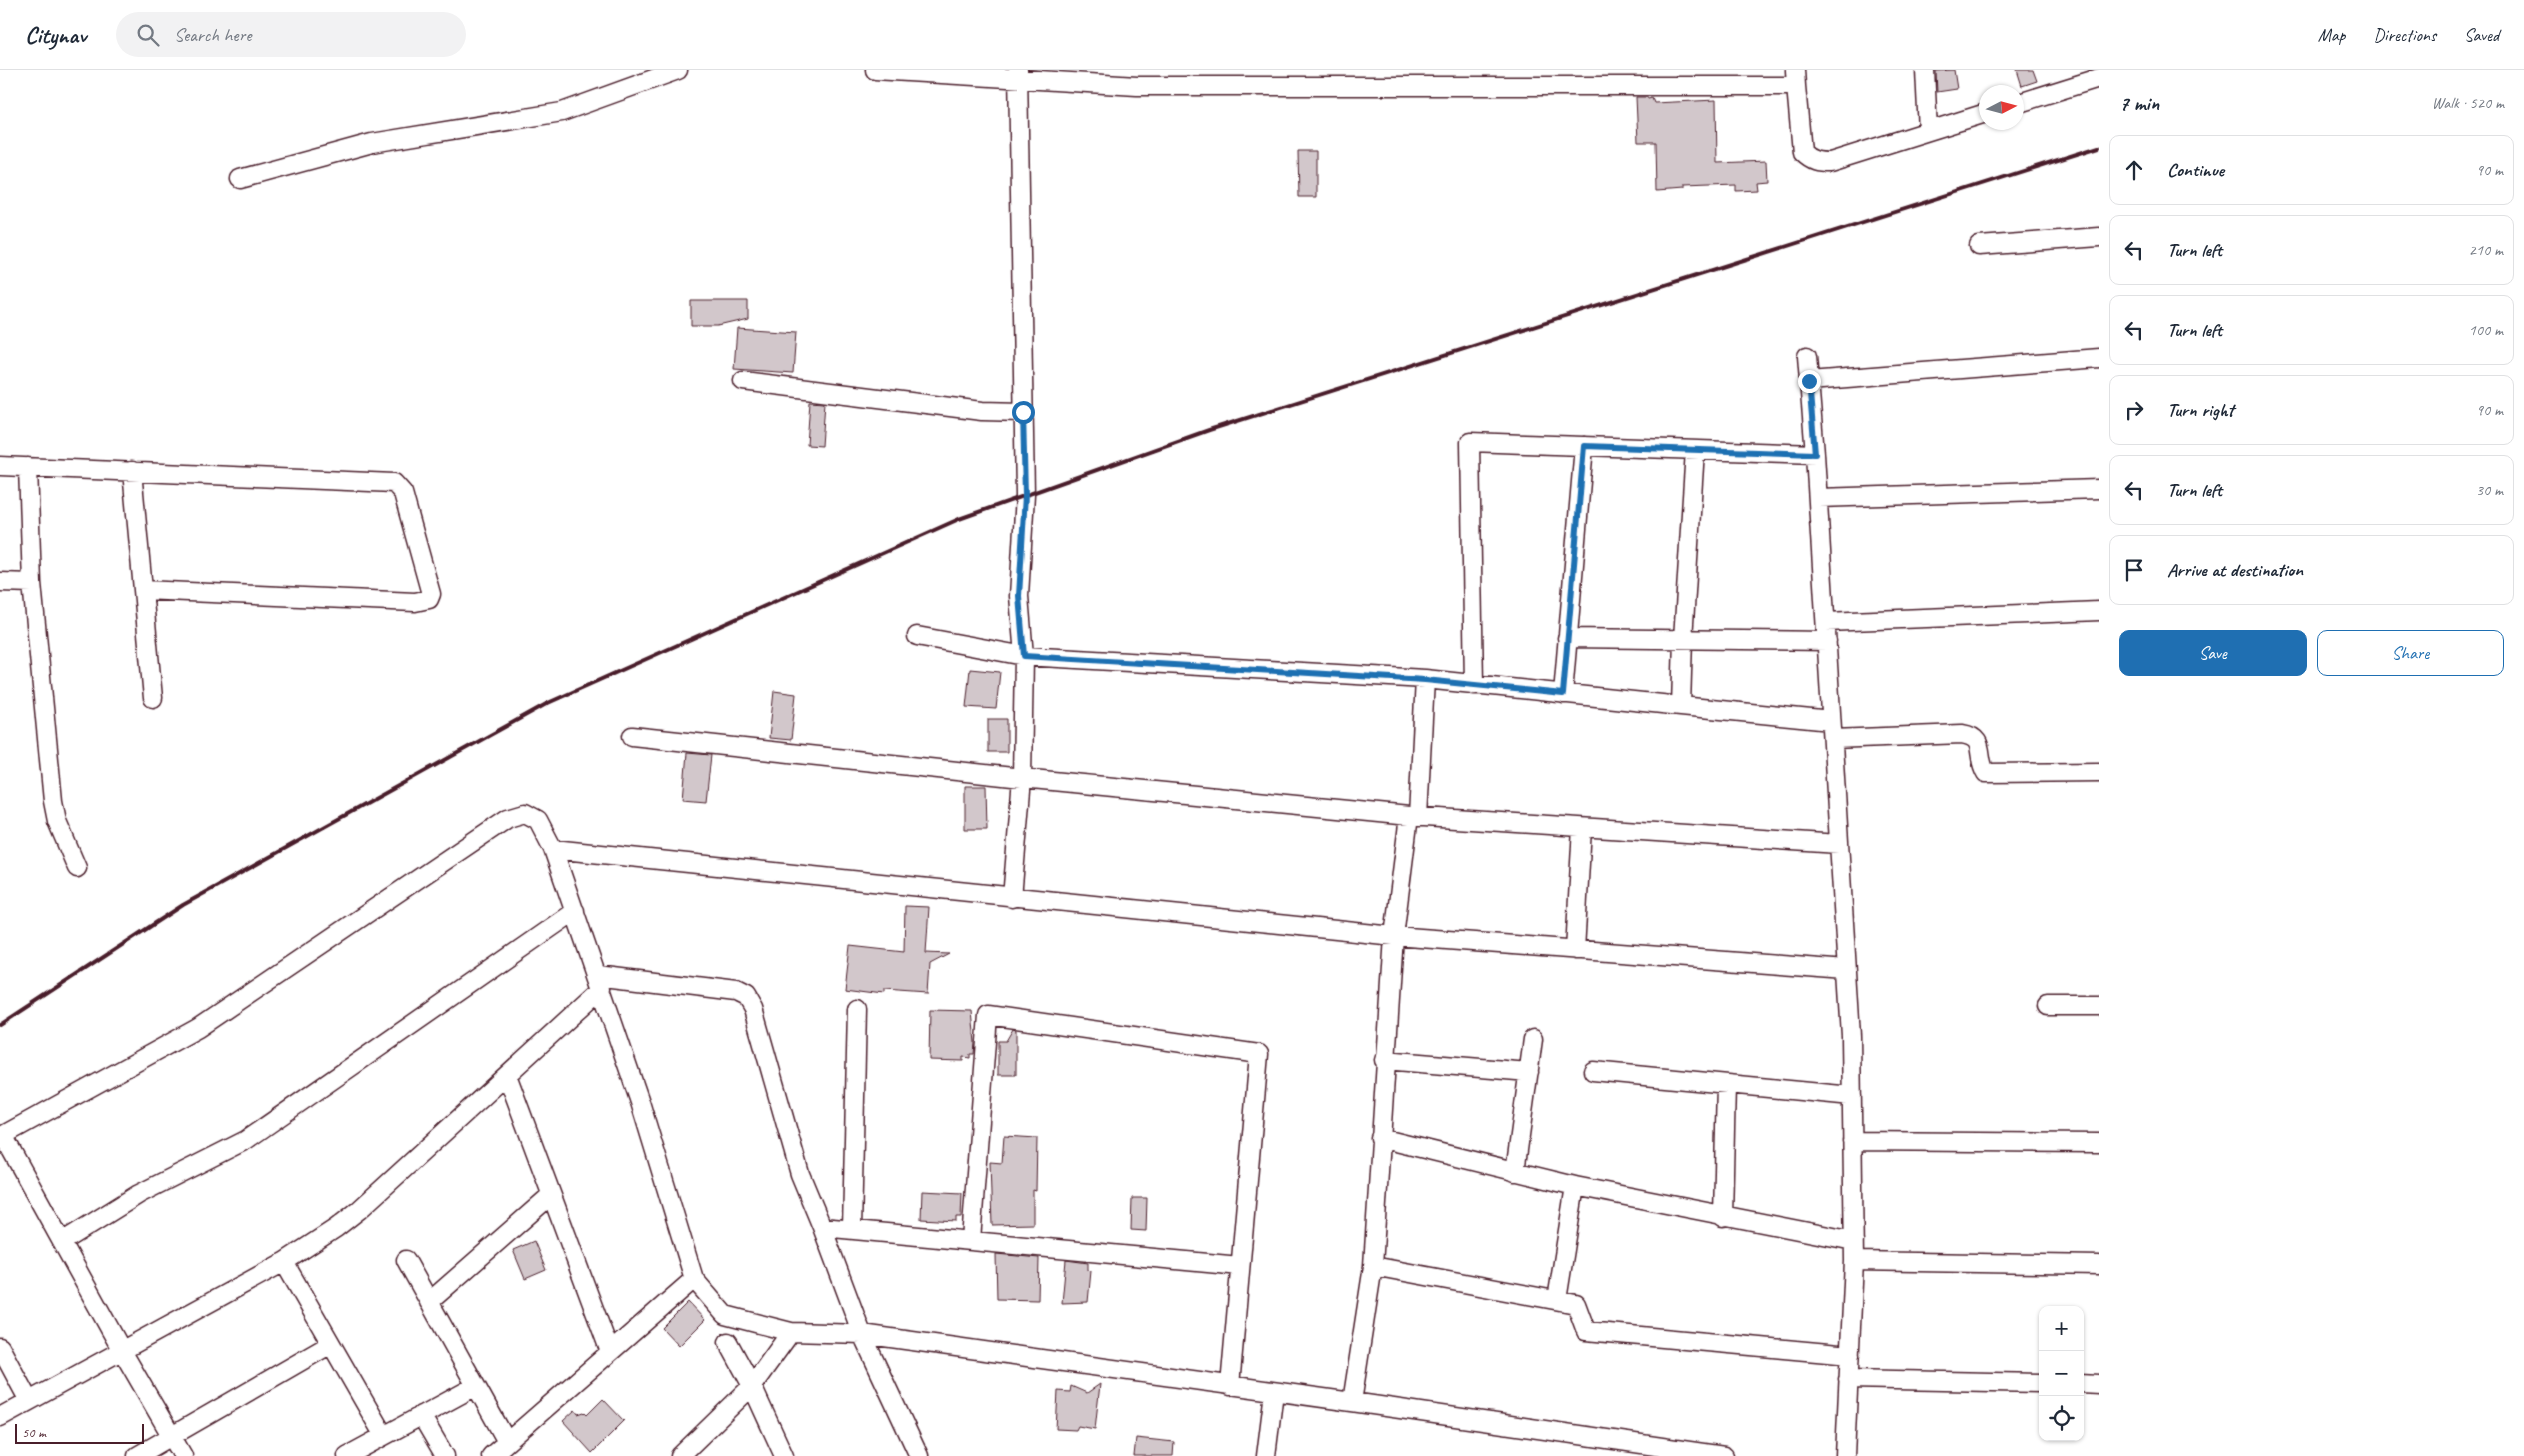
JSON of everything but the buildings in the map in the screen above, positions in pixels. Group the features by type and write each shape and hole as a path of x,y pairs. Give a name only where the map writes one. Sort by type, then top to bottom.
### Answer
{"street":[{"path":"240,179 372,143 562,112 678,70"},
{"path":"875,70 1018,74 1137,86 1795,78 1802,152 1810,160 1830,162 1979,115"},
{"path":"1925,70 1928,131"},
{"path":"1012,898 1022,778 1024,656 1019,596 1025,495 1018,74"},
{"path":"2024,101 2099,78"},
{"path":"1979,246 2099,237"},
{"path":"1807,356 1826,622 1847,970 1852,1096 1854,1261 1845,1456"},
{"path":"1809,381 2099,358"},
{"path":"743,381 982,411 1023,412"},
{"path":"1474,685 1470,442 1815,454"},
{"path":"1563,694 1584,446"},
{"path":"1681,706 1683,639 1696,450"},
{"path":"0,466 394,483 403,493 431,594 429,599 415,602 143,590"},
{"path":"28,467 32,583 53,801 57,821 77,868"},
{"path":"132,471 152,698"},
{"path":"1818,498 2099,488"},
{"path":"0,582 32,583"},
{"path":"1826,622 2099,611"},
{"path":"917,636 1024,656 1425,680 1831,721"},
{"path":"1567,638 1827,641"},
{"path":"1352,1402 1373,1266 1384,1060 1394,936 1414,816 1425,680"},
{"path":"1833,739 1962,734 1972,736 1978,742 1982,768 1986,773 2099,772"},
{"path":"632,736 1022,778 1414,816 1839,844"},
{"path":"183,1456 2,1136 198,1028 508,818 525,813 532,815 543,828 553,849 600,982 694,1279 725,1315 791,1332 862,1334 1724,1456"},
{"path":"1576,950 1582,828"},
{"path":"553,849 1012,898 1394,936 1847,970"},
{"path":"62,1242 140,1194 246,1140 575,911"},
{"path":"0,1417 121,1349 284,1262 348,1219 507,1075 600,982 736,992 746,997 753,1009 800,1174 822,1226 862,1334 919,1456"},
{"path":"2048,1006 2099,1006"},
{"path":"852,1229 857,1009"},
{"path":"971,1240 988,1015 1259,1054 1230,1386"},
{"path":"1515,1172 1533,1039"},
{"path":"1384,1060 1529,1072"},
{"path":"1593,1071 1852,1096"},
{"path":"507,1075 610,1352"},
{"path":"1723,1217 1726,1084"},
{"path":"1380,1138 1575,1186 1854,1242"},
{"path":"1852,1142 2099,1143"},
{"path":"1557,1300 1575,1186"},
{"path":"429,1302 552,1195"},
{"path":"822,1226 1240,1266"},
{"path":"406,1260 507,1442"},
{"path":"1854,1261 2099,1265"},
{"path":"284,1262 384,1436"},
{"path":"1373,1266 1576,1304 1586,1331 1850,1355"},
{"path":"491,1456 694,1279"},
{"path":"680,1456 752,1386 791,1332"},
{"path":"728,1342 752,1386 784,1456"},
{"path":"137,1456 331,1344"},
{"path":"0,1347 29,1401"},
{"path":"1848,1379 2039,1383"},
{"path":"2084,1383 2099,1384"},
{"path":"347,1456 476,1386"},
{"path":"1266,1456 1274,1392"},
{"path":"421,1415 445,1456"}],"railway":[{"path":"0,1025 183,905 548,703 959,519 1209,430 2099,147"}],"route":[{"path":"1023,412 1025,495 1019,596 1024,656 1425,680 1563,694 1584,446 1815,454 1809,381"}]}
